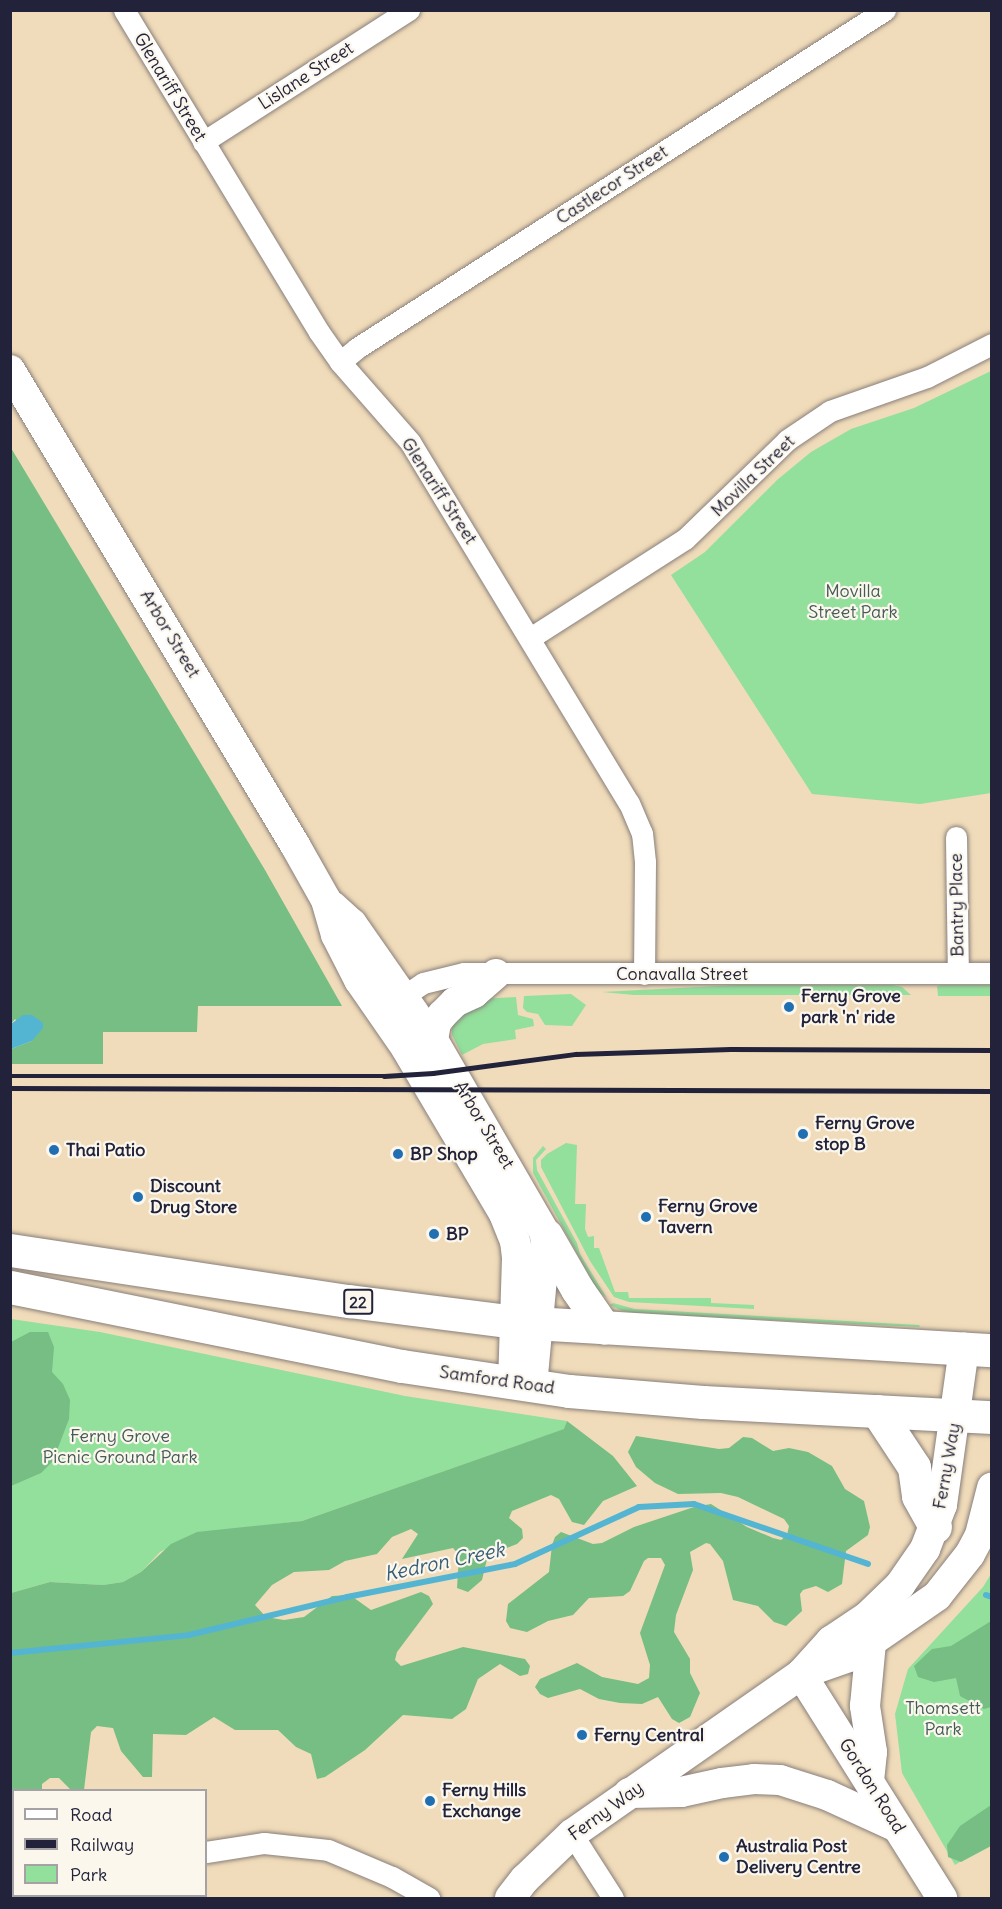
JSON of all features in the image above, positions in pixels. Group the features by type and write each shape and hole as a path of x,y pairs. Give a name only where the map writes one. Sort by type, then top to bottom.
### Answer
{"main road":[{"path":"546,1235 577,1289 604,1328"},
{"name":"22","path":"10,1250 349,1301 527,1323 978,1349"},
{"name":"Samford Road","path":"10,1287 402,1366 569,1391 704,1402 992,1417"},
{"path":"877,1411 914,1467 918,1496 935,1527"}],"street":[{"name":"Glenariff Street","path":"124,10 340,362 410,442 629,802 642,833 645,862 644,974"},
{"name":"Lislane Street","path":"203,142 409,10"},
{"name":"Castlecor Street","path":"340,362 357,348 885,10"},
{"name":"Movilla Street","path":"530,638 685,539 779,447 822,417 867,397 927,377 992,344"},
{"name":"Arbor Street","path":"10,370 206,694 326,900 336,935 349,961 392,1004 433,1040 546,1235 527,1323 522,1383"},
{"name":"Bantry Place","path":"956,837 958,972"},
{"name":"Conavalla Street","path":"392,1004 435,978 464,974 992,972"},
{"path":"433,1040 436,1023 442,1015 455,1002 474,993 496,974"},
{"name":"Arbor Street","path":"392,1004 510,1226 527,1323"},
{"name":"Ferny Way","path":"510,1899 525,1879 572,1834 801,1674 831,1641 868,1616 900,1585 925,1549 935,1527 946,1484 955,1415 978,1349"},
{"name":"Ferny Way","path":"801,1674 849,1657 918,1612 956,1576 980,1535 992,1488"},
{"path":"869,1781 872,1752 865,1707 871,1642"},
{"name":"Gordon Road","path":"801,1674 942,1899"},
{"path":"629,1793 681,1792 733,1782 780,1780 827,1795 897,1827"},
{"path":"572,1834 613,1899"},
{"path":"207,1852 264,1843 328,1851 392,1877 429,1899"}],"green space":[{"name":"Movilla Street Park","path":"991,371 991,793 920,804 812,794 671,575 705,552 777,480 811,452 851,429 914,408"},
{"path":"11,448 265,870 342,1006 198,1006 197,1032 103,1032 103,1064 11,1064 11,1049 32,1041 15,1019 11,1024"},
{"path":"736,985 893,985 902,987 911,995 634,995 602,992"},
{"path":"991,985 991,996 938,996 937,986"},
{"path":"571,994 586,1005 572,1026 545,1025 538,1014 527,1012 523,1008 524,996"},
{"path":"516,997 518,1015 533,1019 534,1026 515,1030 516,1039 483,1044 462,1055 452,1035 452,1021 481,999"},
{"path":"566,1143 577,1145 575,1204 586,1204 585,1229 588,1237 594,1236 594,1248 599,1248 615,1292 628,1292 629,1298 711,1298 711,1303 754,1305 754,1309 629,1302 614,1297 590,1261 541,1167 541,1160 547,1154"},
{"path":"543,1146 546,1149 536,1160 537,1170 577,1243 580,1254 607,1298 597,1290 533,1173 533,1158"},
{"path":"613,1303 635,1309 919,1325 920,1327 638,1314 622,1311 610,1305"},
{"name":"Ferny Grove Picnic Ground Park","path":"11,1319 100,1332 405,1396 567,1421 565,1429 302,1521 197,1533 160,1552 141,1572 123,1582 103,1585 50,1582 11,1593"},
{"path":"30,1332 48,1332 54,1347 52,1372 63,1384 70,1400 69,1419 53,1461 41,1473 11,1486 11,1342"},
{"path":"567,1421 613,1456 637,1486 603,1501 584,1525 572,1522 559,1499 551,1495 512,1511 509,1518 522,1529 523,1538 517,1544 488,1555 482,1580 468,1592 457,1588 459,1555 453,1548 402,1559 418,1534 411,1529 392,1537 377,1554 345,1561 329,1570 294,1572 272,1585 255,1605 266,1617 284,1620 304,1617 332,1596 350,1595 371,1610 421,1592 429,1596 433,1604 397,1652 395,1660 401,1666 463,1647 525,1659 530,1666 528,1674 520,1676 500,1664 478,1679 466,1709 452,1719 403,1715 365,1750 325,1777 317,1779 311,1754 296,1747 278,1730 235,1730 214,1717 186,1735 153,1734 152,1777 143,1777 121,1751 113,1728 97,1726 91,1732 84,1789 70,1789 59,1778 50,1778 42,1784 42,1789 12,1789 11,1810 11,1593 50,1582 103,1585 123,1582 141,1572 171,1544 197,1532 302,1521 564,1429"},
{"path":"636,1436 719,1449 729,1448 743,1437 752,1438 773,1451 789,1448 808,1452 832,1466 845,1489 864,1501 870,1527 868,1535 846,1551 842,1584 828,1592 816,1586 803,1590 800,1594 802,1611 786,1626 774,1622 758,1606 733,1600 723,1561 710,1544 706,1543 690,1552 693,1570 676,1615 674,1632 690,1659 690,1673 700,1693 690,1717 679,1723 672,1719 658,1697 642,1704 620,1703 599,1699 580,1689 548,1698 540,1694 535,1687 540,1679 577,1663 602,1677 638,1684 649,1678 650,1665 640,1633 665,1565 661,1558 648,1558 644,1561 630,1591 623,1596 589,1598 573,1615 548,1621 527,1632 510,1628 506,1621 508,1604 549,1572 552,1545 555,1537 561,1532 593,1544 602,1543 634,1527 694,1507 711,1504 747,1527 773,1538 781,1540 787,1535 789,1526 784,1519 738,1497 721,1493 678,1494 655,1483 636,1467 628,1452"},
{"name":"Thomsett Park","path":"991,1574 991,1842 955,1865 902,1773 895,1714 908,1669 983,1587"},
{"path":"991,1621 991,1707 984,1709 960,1696 956,1678 934,1682 918,1677 914,1666 932,1649 951,1646"},
{"path":"991,1805 991,1846 961,1862 948,1857 947,1845 960,1826"}],"water":[{"path":"23,1015 32,1015 43,1023 43,1028 32,1041 11,1049 11,1024"}],"waterway":[{"name":"Kedron Creek","path":"10,1653 189,1635 347,1597 515,1564 639,1507 694,1504 868,1564"},
{"name":"Kedron Creek","path":"986,1595 992,1597"}],"railway":[{"path":"10,1076 384,1076 433,1073 576,1054 730,1049 992,1050"},
{"path":"10,1088 992,1091"}],"place":[{"name":"Ferny Grove park 'n' ride","path":"789,1007"},
{"name":"Ferny Grove stop B","path":"803,1134"},
{"name":"Thai Patio","path":"54,1150"},
{"name":"BP Shop","path":"398,1154"},
{"name":"Discount Drug Store","path":"138,1197"},
{"name":"Ferny Grove Tavern","path":"646,1217"},
{"name":"BP","path":"434,1234"},
{"name":"Ferny Central","path":"582,1735"},
{"name":"Ferny Hills Exchange","path":"430,1801"},
{"name":"Australia Post Delivery Centre","path":"724,1857"}]}
